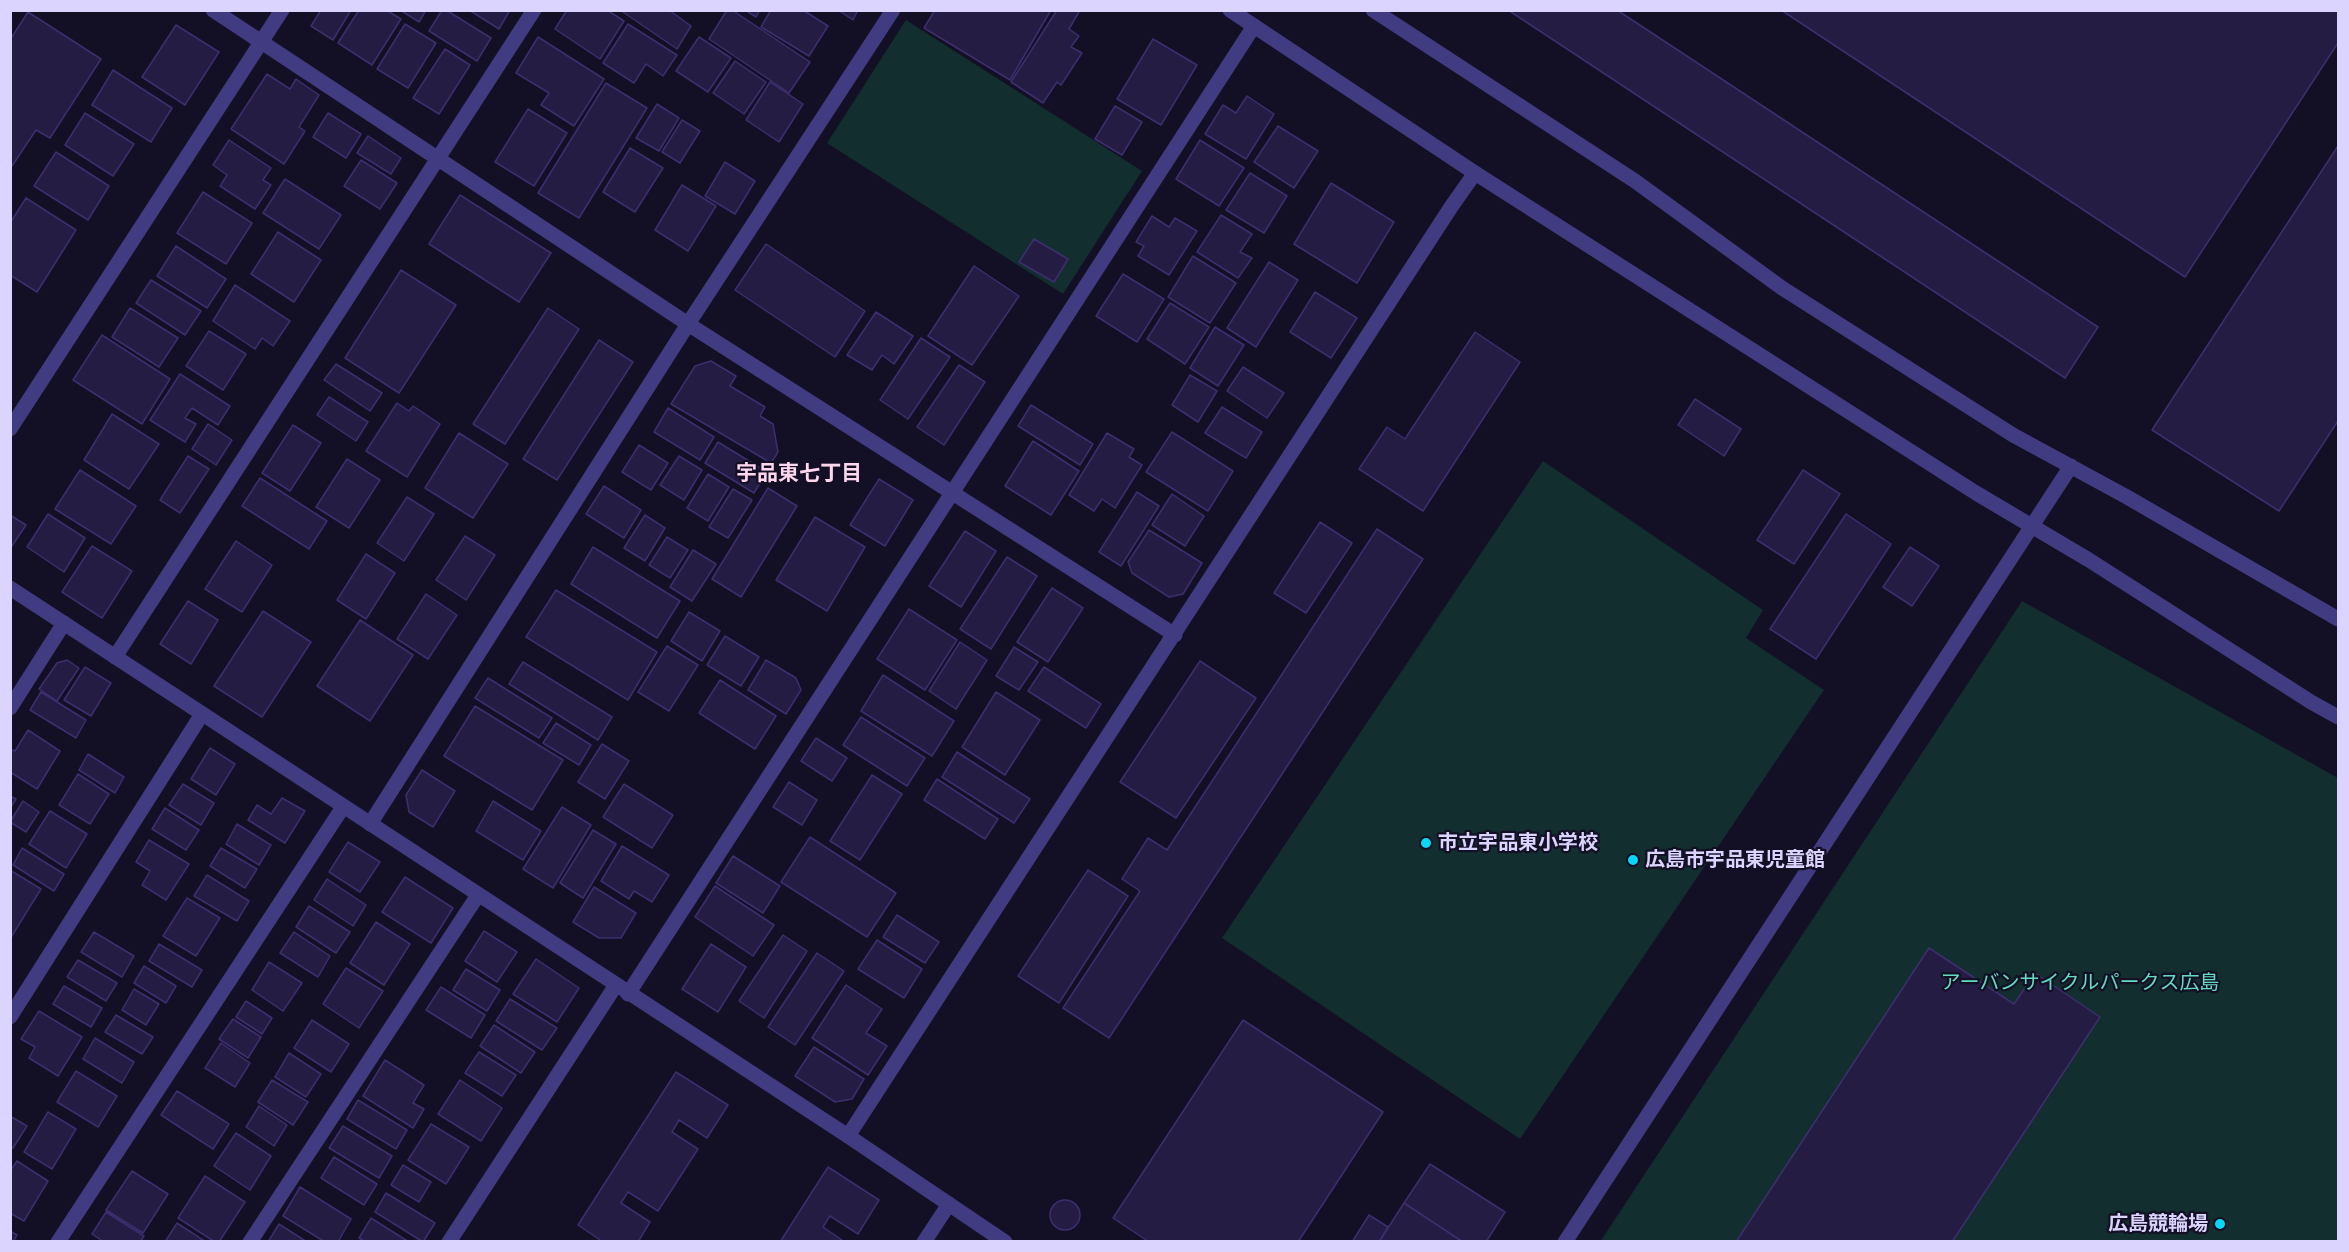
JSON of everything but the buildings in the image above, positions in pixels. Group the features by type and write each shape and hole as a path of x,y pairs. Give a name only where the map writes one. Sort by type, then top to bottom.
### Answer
{"street":[{"path":"213,10 688,324 1175,634"},
{"path":"10,429 282,10"},
{"path":"115,657 534,10"},
{"path":"370,824 688,324 893,10"},
{"path":"1230,10 1475,173 2032,527 2089,560 2338,717"},
{"path":"1373,10 1635,181 1792,295 2013,435 2338,619"},
{"path":"449,1242 622,990 952,491 1254,26"},
{"path":"848,1136 1475,173"},
{"path":"1565,1242 2071,466"},
{"path":"10,588 848,1136 1005,1242"},
{"path":"10,708 64,623"},
{"path":"10,1017 202,714"},
{"path":"58,1242 343,807"},
{"path":"250,1242 478,895"},
{"path":"924,1242 949,1204"}],"green space":[{"path":"906,20 1142,171 1063,294 827,143"},
{"path":"1543,461 1763,610 1746,638 1824,690 1520,1139 1222,938"},
{"name":"アーバンサイクルパークス広島","path":"2022,601 2338,778 2338,1241 1600,1242"}],"place":[{"name":"市立宇品東小学校","path":"1426,843"},
{"name":"広島市宇品東児童館","path":"1633,860"},
{"name":"広島競輪場","path":"2220,1224"}],"district":[{"name":"宇品東七丁目","path":"799,474"}]}
